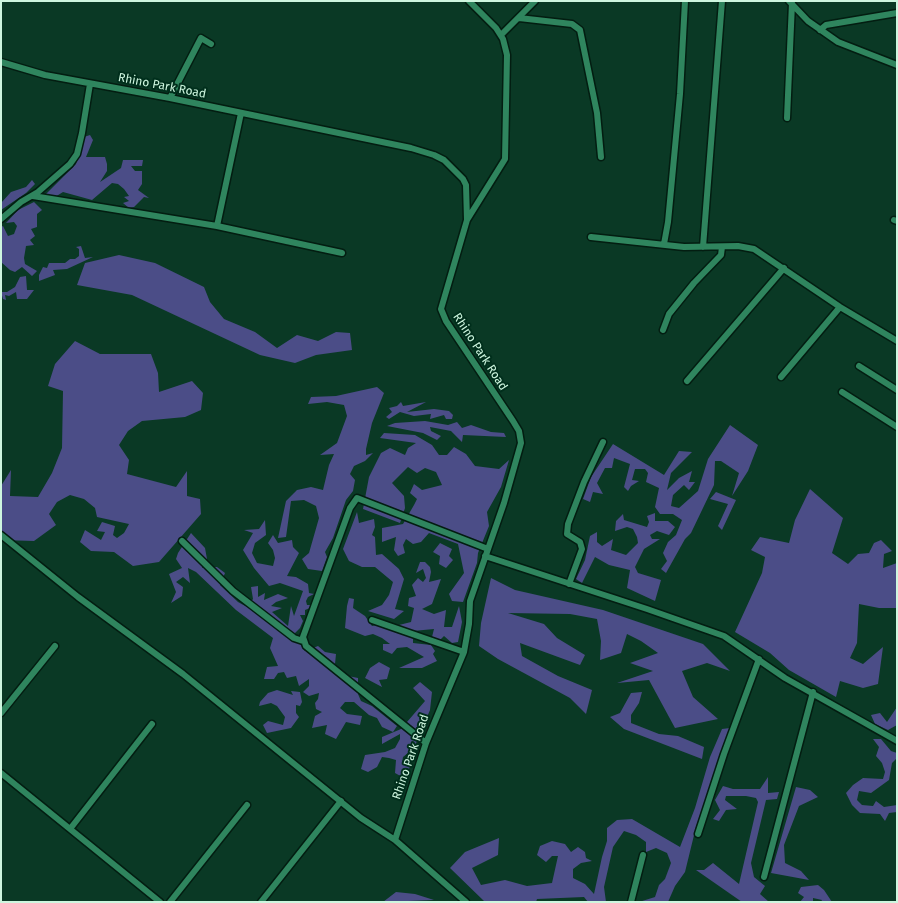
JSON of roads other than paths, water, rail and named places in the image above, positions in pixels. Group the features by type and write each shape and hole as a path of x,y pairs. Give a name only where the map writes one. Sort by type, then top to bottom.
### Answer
{"street":[{"path":"467,220 505,159 507,55 501,36 469,1"},
{"path":"501,36 535,1"},
{"path":"664,244 668,222 678,115 685,1"},
{"path":"702,246 722,1"},
{"path":"790,2 820,30 838,42 897,65"},
{"path":"787,118 790,2"},
{"path":"820,30 826,25 897,13"},
{"path":"519,18 572,24 580,30 597,113 601,157"},
{"path":"170,98 201,38 211,44"},
{"name":"Rhino Park Road","path":"1,62 44,75 170,98 434,155 452,166 463,179 466,185 467,220 441,309 446,321 519,431 521,443 470,601 469,624 464,652 426,743 395,840"},
{"path":"1,219 21,202 33,196 70,164 77,154 90,84"},
{"path":"217,226 241,113"},
{"path":"33,196 217,226 342,253"},
{"path":"592,237 708,248 722,246 754,249 840,307 897,341"},
{"path":"663,330 669,314 694,283 721,255 722,246"},
{"path":"687,380 784,268"},
{"path":"781,377 840,307"},
{"path":"859,366 897,390"},
{"path":"842,392 897,427"},
{"path":"568,584 582,549 580,542 567,534 568,524 584,482 604,442"},
{"path":"303,641 350,508 356,498 486,553 568,584 724,636 785,678 813,692 897,741"},
{"path":"1,535 78,597 183,674 341,801 395,840 466,902"},
{"path":"182,541 233,591 294,638 303,641 426,743"},
{"path":"372,620 464,652"},
{"path":"1,713 55,646"},
{"path":"698,834 724,754 759,659"},
{"path":"764,877 813,692"},
{"path":"70,829 152,724"},
{"path":"1,773 160,902"},
{"path":"261,902 341,801"},
{"path":"170,902 246,805"},
{"path":"631,902 643,855"}]}
